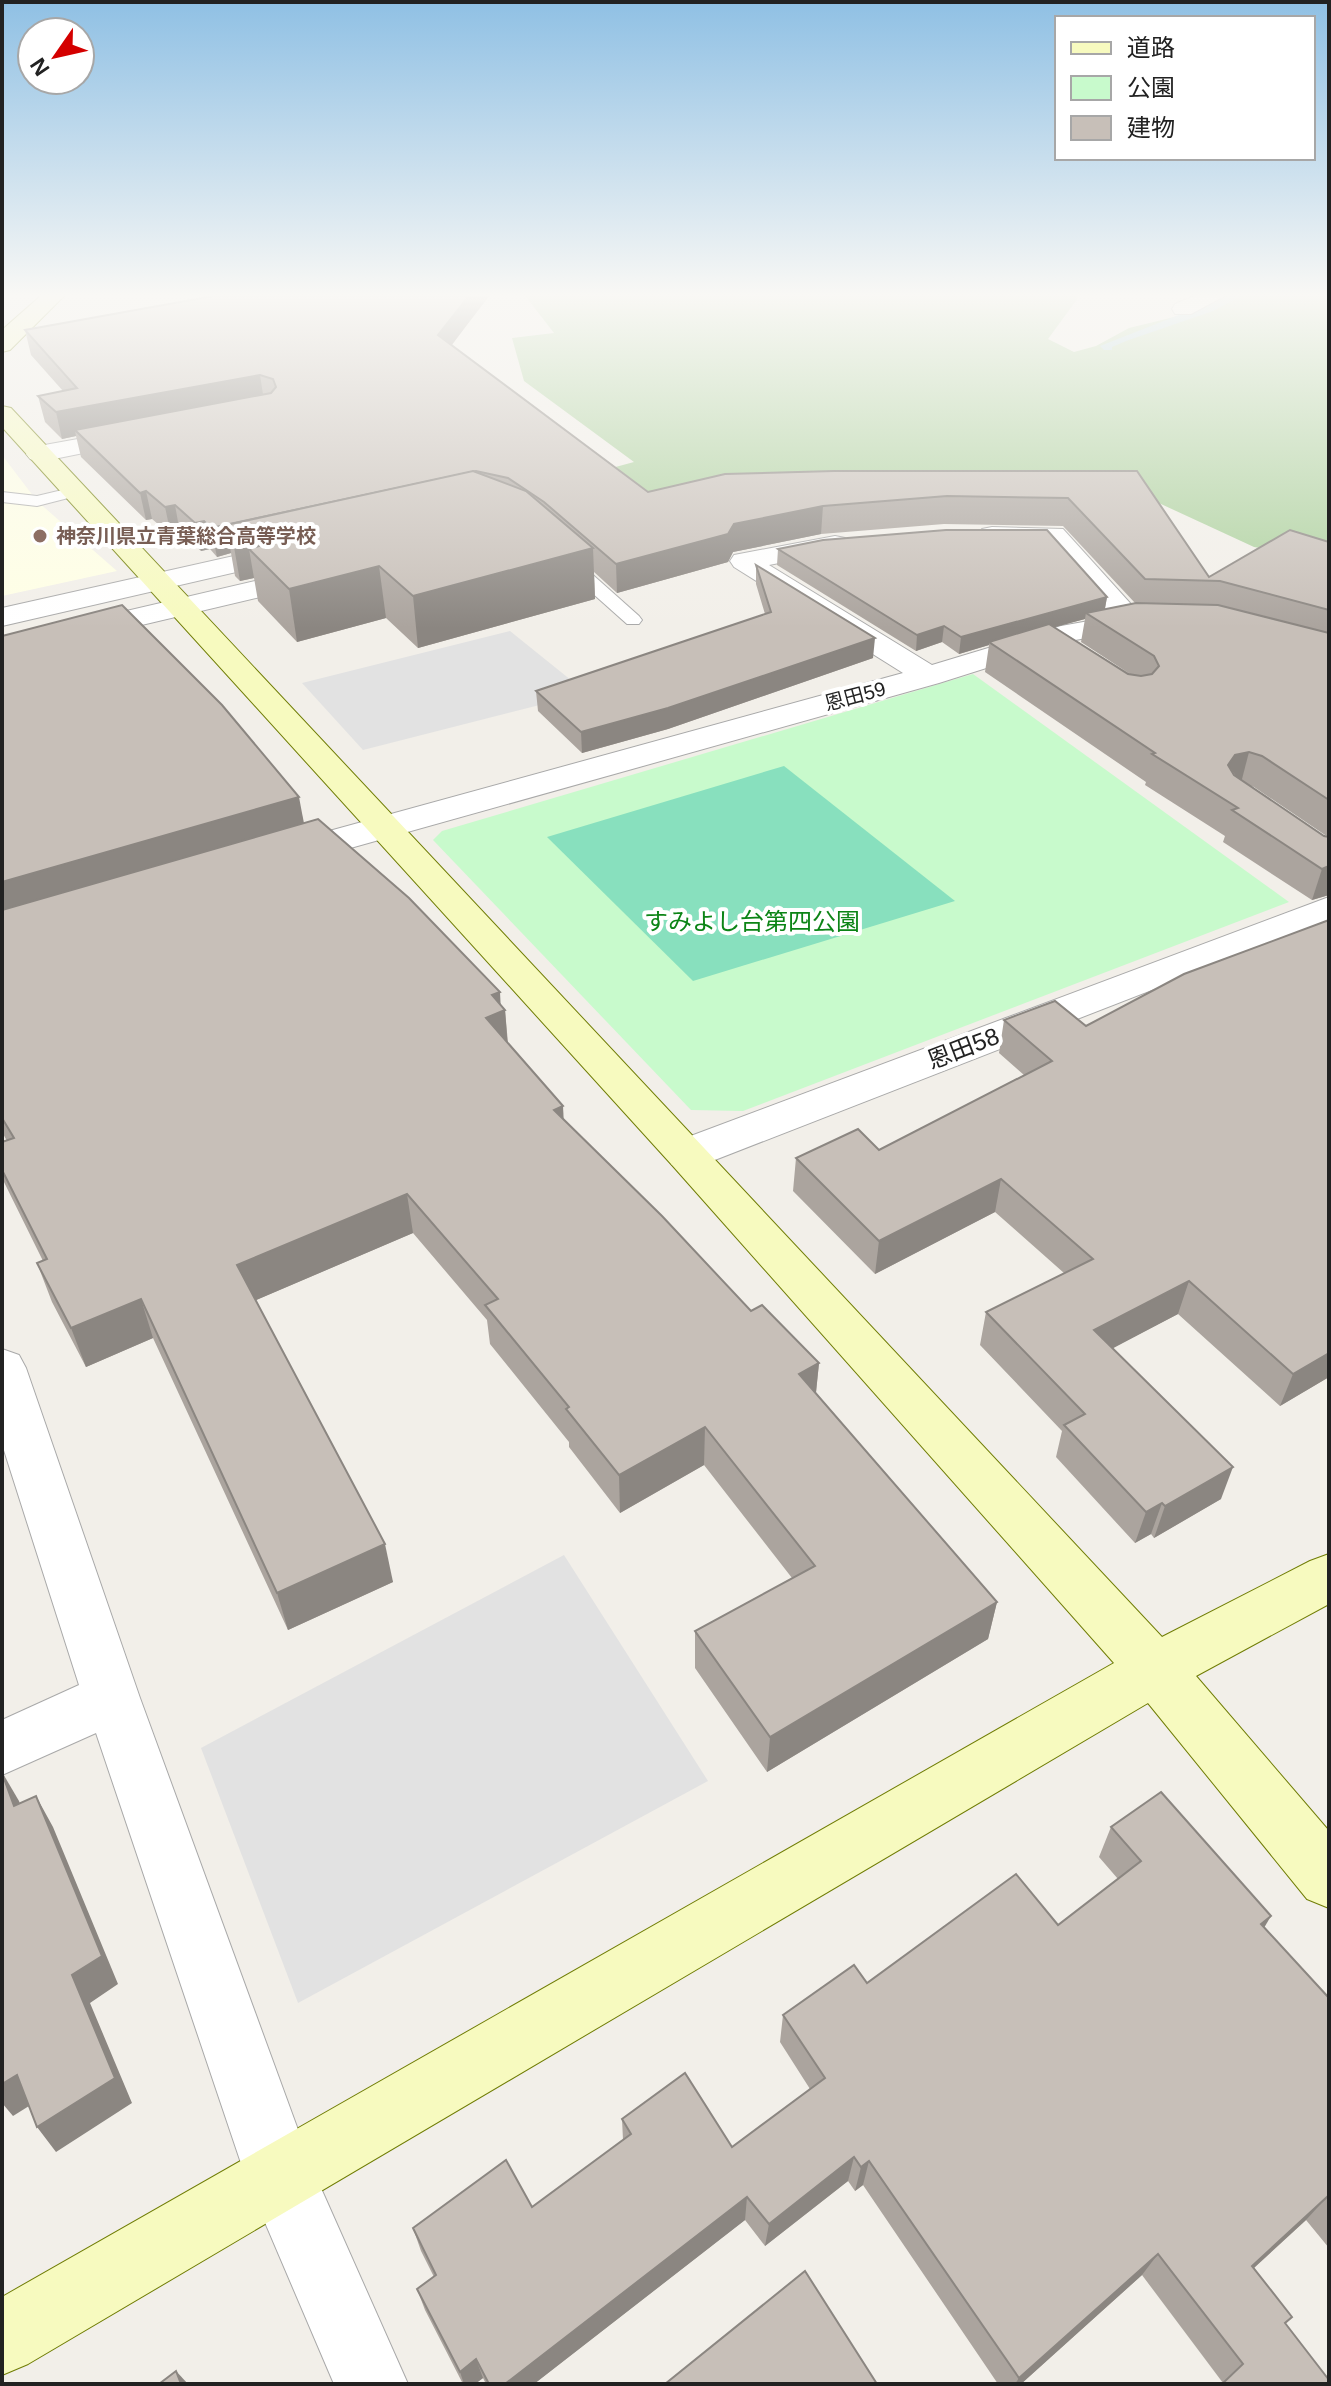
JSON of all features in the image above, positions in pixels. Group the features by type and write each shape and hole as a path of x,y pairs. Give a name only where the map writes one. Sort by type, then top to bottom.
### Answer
{"street":[{"path":"2,413 687,1154 1155,1669 1329,1878"},
{"path":"39,454 159,431"},
{"path":"960,535 1053,535 1130,620"},
{"path":"868,541 822,545 744,561 928,676"},
{"path":"2,617 325,544"},
{"path":"2,649 289,582"},
{"name":"恩田59","path":"246,866 384,825 928,676 1049,639 1130,620 1171,621"},
{"path":"1049,639 1085,663"},
{"name":"恩田58","path":"687,1154 1329,908"},
{"path":"5,1383 281,2178 371,2384"},
{"path":"2,2338 1155,1669 1329,1577"},
{"path":"2,1748 112,1698"}],"lane":[{"path":"2,497 37,501 75,492"},
{"path":"558,553 633,620"}],"shaded area":[{"name":"神奈川県立青葉総合高等学校","path":"2,455 37,501 117,571 2,596"},
{"path":"510,631 587,693 363,750 302,683"},
{"path":"564,1555 708,1781 298,2003 201,1748"}],"green space":[{"path":"556,404 1329,404 1329,560 1254,547 1122,486 692,498 534,489 634,462"},
{"name":"すみよし台第四公園","path":"973,674 1289,902 743,1111 691,1110 433,840 442,831"},
{"path":"784,766 955,901 693,981 547,837"}],"building":[{"path":"47,404 98,404 56,412"},
{"path":"211,404 531,404 648,492 725,474 1137,471 1209,577 1290,530 1329,542 1329,610 1220,581 1145,579 1068,498 947,496 823,506 734,524 728,534 616,564 544,502 508,478 476,471 211,528 204,521 195,523 175,505 165,507 146,491 140,493 75,430"},
{"path":"473,471 526,491 593,548 413,596 379,566 289,589 249,549 263,545 267,536 263,530 249,526 231,530 226,525"},
{"path":"946,530 1047,530 1107,597 961,637 944,626 917,635 778,549 823,540"},
{"path":"756,565 875,638 668,708 581,732 536,691 771,612"},
{"path":"1136,603 1218,605 1329,633 1329,800 1262,756 1249,752 1235,755 1228,765 1234,775 1329,837 1329,866 1322,869 1232,810 1238,808 1152,754 1155,753 989,642 1049,624 1128,674 1152,674 1159,666 1154,656 1086,613"},
{"path":"122,605 222,705 299,797 2,882 2,636"},
{"path":"318,819 409,898 500,992 492,995 505,1010 486,1018 563,1106 554,1110 662,1216 751,1311 762,1305 819,1363 799,1374 997,1602 770,1737 695,1631 815,1566 705,1427 619,1475 566,1409 569,1407 485,1305 498,1299 407,1194 237,1265 385,1544 277,1593 141,1299 71,1328 37,1263 47,1259 2,1170 2,1142 14,1138 2,1118 2,910"},
{"path":"1329,920 1329,1353 1293,1374 1189,1281 1094,1330 1233,1467 1165,1506 1162,1503 1146,1512 1064,1425 1085,1414 986,1312 1093,1259 1001,1179 879,1241 796,1158 858,1129 879,1150 1052,1061 1004,1020 1055,1001 1086,1026 1184,974"},
{"path":"2,1773 14,1806 36,1796 102,1956 72,1975 115,2078 37,2127 17,2075 2,2084"},
{"path":"1161,1792 1271,1916 1261,1924 1329,1998 1329,2199 1327,2197 1252,2266 1292,2317 1285,2323 1329,2384 1222,2384 1243,2364 1158,2254 1019,2378 869,2161 861,2167 854,2157 769,2224 747,2197 505,2384 489,2384 476,2359 460,2372 417,2289 436,2275 413,2228 506,2160 532,2207 631,2134 622,2119 685,2073 732,2147 825,2078 783,2015 854,1965 867,1983 1016,1874 1058,1925 1141,1861 1111,1827"},
{"path":"805,2271 877,2384 665,2384"},
{"path":"176,2371 181,2384 159,2384"}],"place":[{"name":"神奈川県立青葉総合高等学校","path":"40,536"}]}
